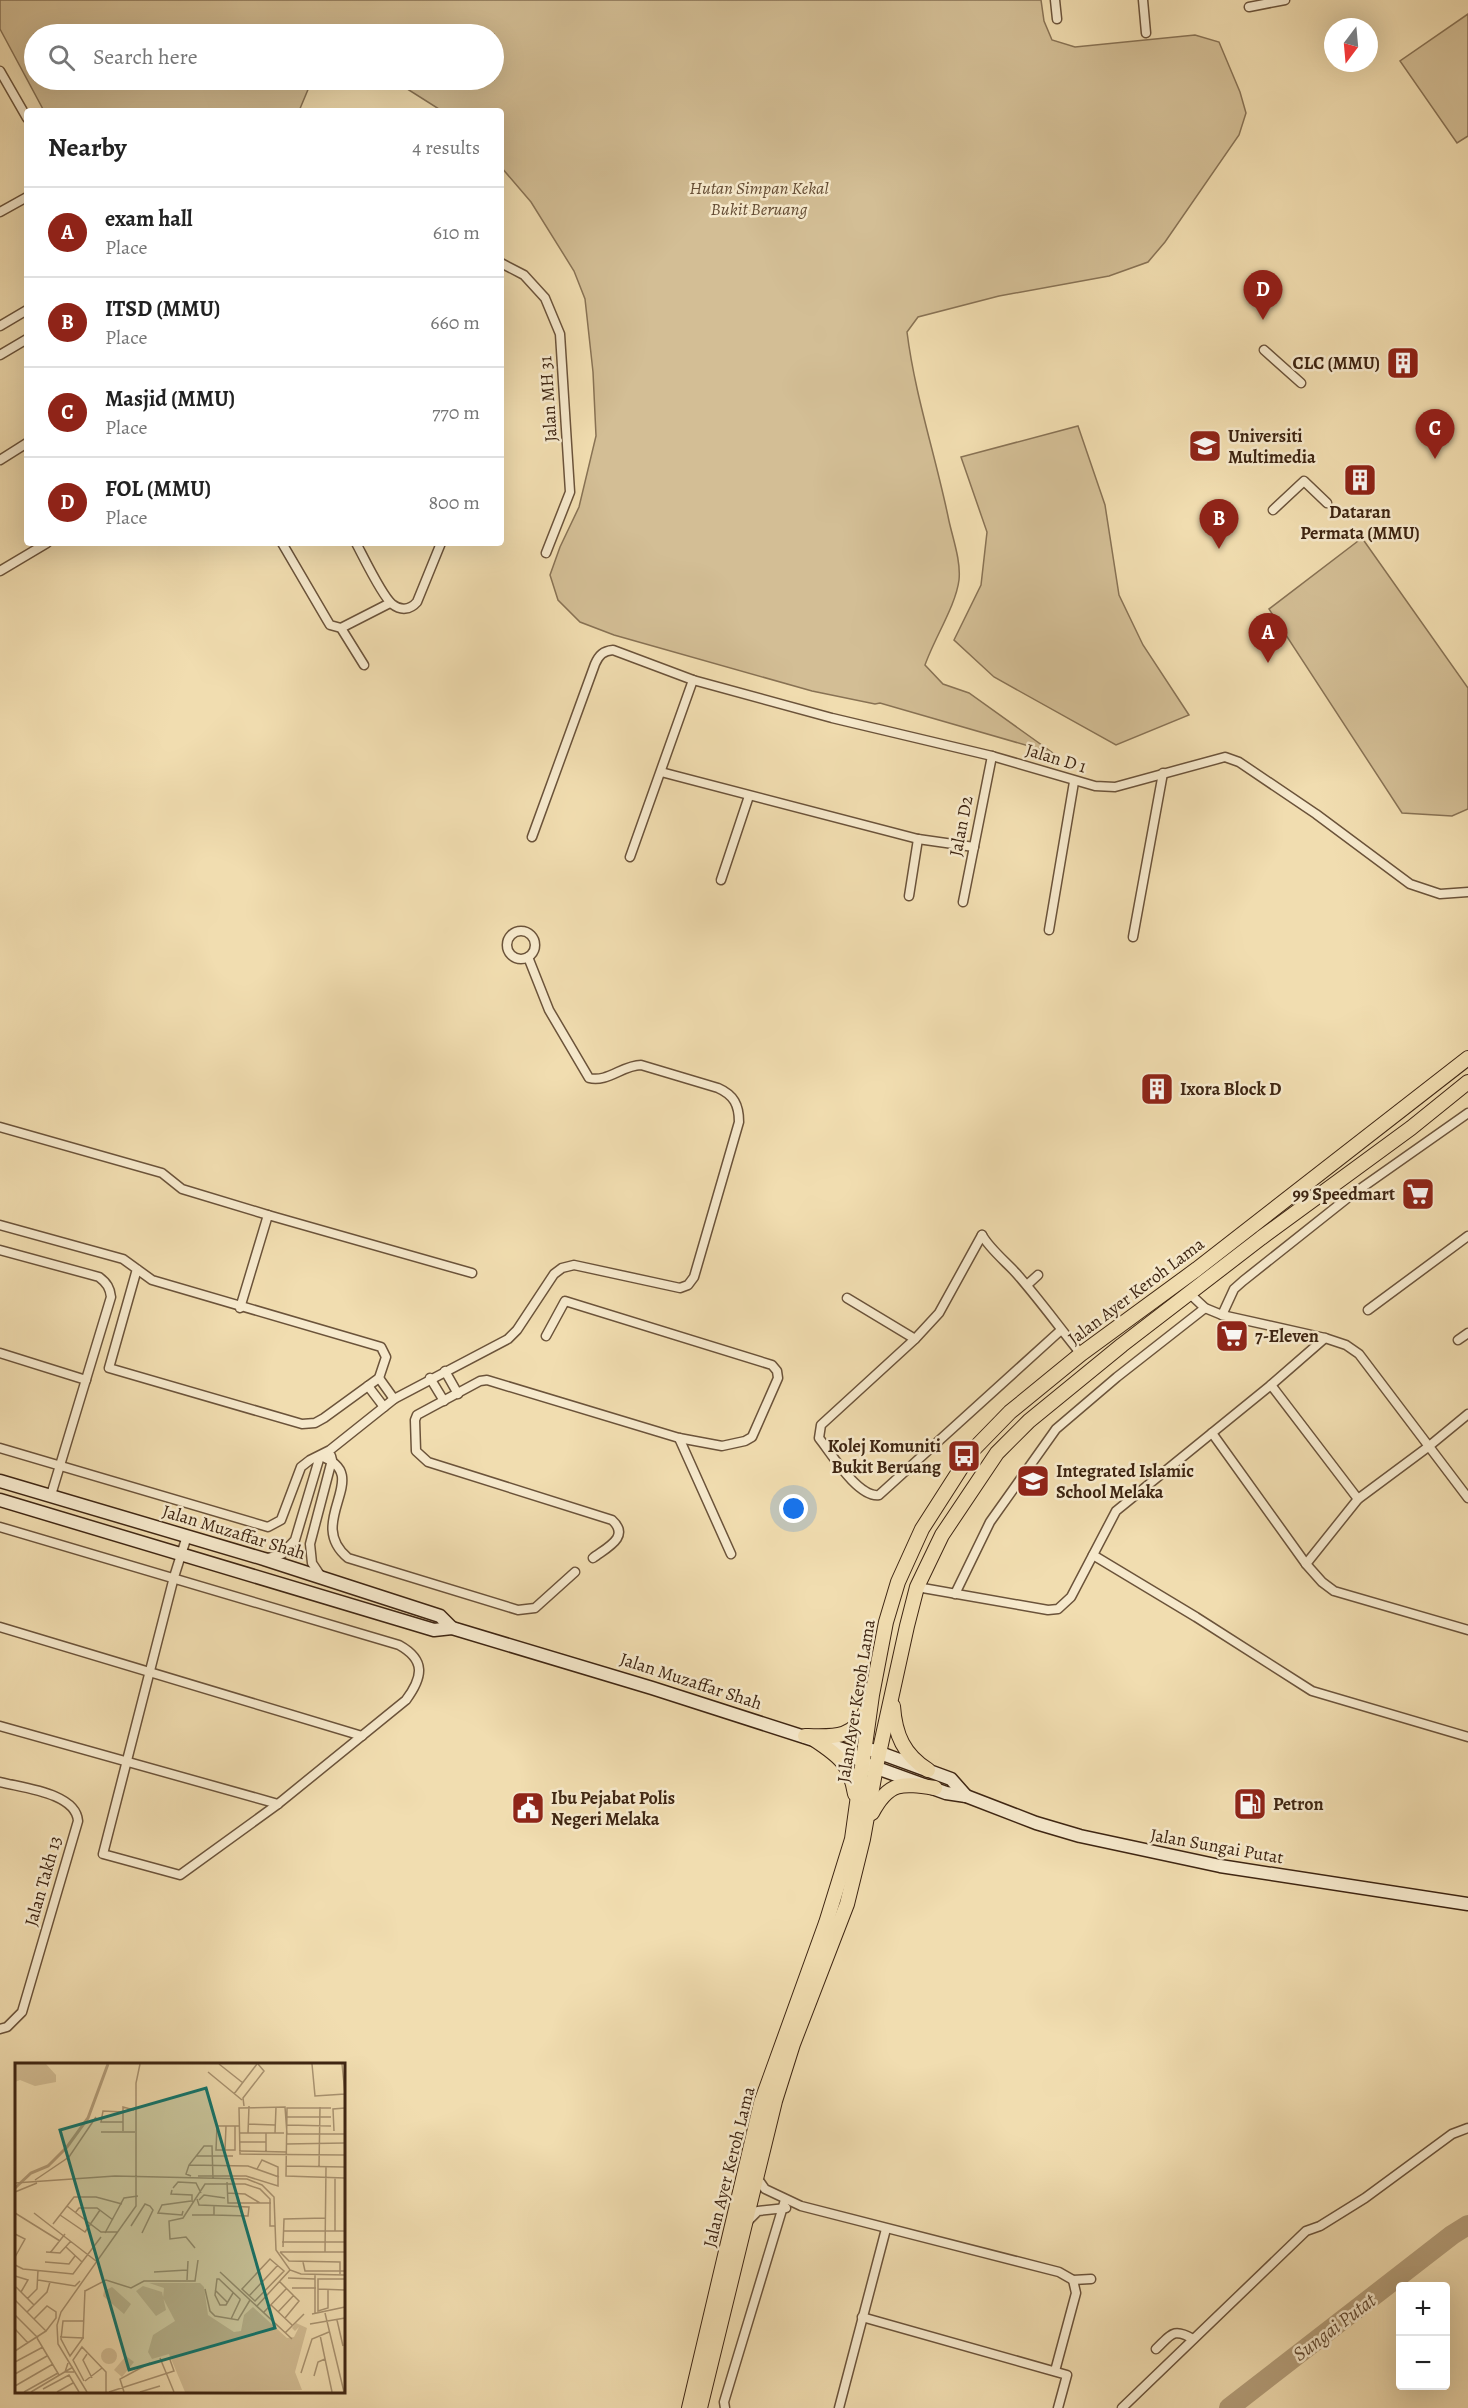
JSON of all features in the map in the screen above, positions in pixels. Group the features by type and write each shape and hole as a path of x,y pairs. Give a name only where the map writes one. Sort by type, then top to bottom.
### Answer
{"main road":[{"name":"Jalan Ayer Keroh Lama","path":"700,2408 775,2101 793,2044 847,1904 870,1765 865,1748 872,1695 886,1622 898,1582 922,1529 972,1451 1010,1412 1081,1354 1197,1269 1468,1058"},
{"path":"1407,1107 1427,1097 1453,1079 1468,1082"},
{"name":"Jalan Ayer Keroh Lama","path":"870,1765 880,1752 918,1587 942,1535 997,1453 1029,1421 1074,1383 1261,1238 1411,1128 1468,1082"},
{"name":"Jalan Muzaffar Shah","path":"0,1481 264,1559 440,1616 452,1628"},
{"name":"Jalan Muzaffar Shah","path":"0,1500 434,1630 452,1628 810,1738 848,1751 870,1765"},
{"path":"893,1692 894,1714 902,1744 911,1759 928,1770"},
{"path":"810,1738 834,1736 854,1729 866,1712 872,1695"},
{"path":"810,1738 839,1756 849,1768 861,1820"},
{"name":"Jalan Muzaffar Shah","path":"848,1751 865,1748"},
{"name":"Jalan Sungai Putat","path":"865,1748 951,1779 966,1796"},
{"name":"Jalan Sungai Putat","path":"870,1765 934,1788 966,1796 1036,1823 1126,1848 1220,1866 1468,1904"},
{"path":"861,1820 893,1787 913,1784 934,1788"},
{"name":"Jalan Ayer Keroh Lama","path":"689,2408 761,2103 826,1923 852,1839 861,1820"}],"street":[{"path":"1055,0 1057,19"},
{"path":"1143,0 1146,33"},
{"path":"1249,7 1285,0"},
{"path":"0,71 24,113"},
{"path":"0,213 24,199"},
{"name":"Jalan MH 31","path":"504,265 524,275 545,298 560,334 570,492 546,553"},
{"path":"0,326 24,312"},
{"path":"0,355 24,341"},
{"path":"1264,350 1301,383"},
{"path":"0,460 24,445"},
{"path":"1273,510 1304,481 1327,503"},
{"path":"0,571 42,546"},
{"path":"284,546 330,625 341,628 390,603"},
{"path":"358,546 390,603 406,609 412,608 421,595 440,546"},
{"path":"341,628 364,665"},
{"name":"Jalan D 1","path":"532,837 598,656 605,651 613,650 693,680 832,718 992,756 1074,782 1095,786 1115,787 1218,757 1233,759 1316,814 1410,884 1440,894 1468,892"},
{"path":"630,857 693,680"},
{"name":"Jalan D2","path":"963,902 992,756"},
{"path":"660,772 918,839 974,847"},
{"path":"1133,937 1163,773"},
{"path":"1049,930 1074,782"},
{"path":"721,880 749,796"},
{"path":"909,896 918,839"},
{"path":"0,1448 268,1527 281,1521 301,1467 330,1450 394,1399 430,1378 508,1339 517,1330 554,1274 562,1268 574,1265 680,1288 688,1285 694,1277 739,1122 739,1108 730,1093 712,1085 641,1065 634,1065 602,1079 589,1078 549,1010 528,957"},
{"path":"1222,1315 1234,1289 1243,1281 1350,1196 1468,1113"},
{"path":"0,1126 162,1173 182,1189 472,1273"},
{"path":"240,1308 268,1215"},
{"path":"0,1225 123,1259 137,1269 152,1280 240,1308 381,1347 386,1357 379,1378 324,1418 315,1423 302,1424 110,1368 137,1269"},
{"path":"1368,1311 1468,1236"},
{"path":"1061,1330 879,1495 873,1496 862,1489 839,1465 819,1437 819,1429 915,1339 939,1313 983,1241 998,1252 1081,1354"},
{"path":"0,1250 99,1277 109,1286 111,1298 51,1495"},
{"path":"1027,1286 1038,1275"},
{"path":"1190,1294 1205,1308 1222,1315 1325,1338 1346,1345 1359,1354 1468,1498"},
{"path":"847,1298 915,1339"},
{"path":"546,1336 565,1301 772,1365 777,1371 778,1378 752,1437 745,1442 722,1446 679,1438 495,1381 480,1381 417,1415 415,1420 416,1451 428,1462 612,1520 620,1532 617,1539 593,1558"},
{"path":"955,1594 990,1522 1056,1429 1205,1308"},
{"path":"1458,1340 1468,1333"},
{"path":"918,1587 1048,1610 1058,1609 1071,1597 1116,1511 1325,1338"},
{"path":"0,1353 86,1380"},
{"path":"445,1371 458,1394"},
{"path":"379,1378 394,1399"},
{"path":"430,1378 444,1401"},
{"path":"1270,1385 1358,1499"},
{"path":"368,1386 384,1407"},
{"path":"1306,1564 1358,1499 1468,1414"},
{"path":"1212,1433 1306,1564 1322,1582 1334,1591 1468,1630"},
{"path":"679,1438 730,1554"},
{"path":"322,1578 312,1563 309,1544 332,1460 330,1450"},
{"path":"320,1456 332,1460 339,1467 343,1477 332,1517 332,1532 338,1547 348,1558 518,1610 535,1608 575,1572"},
{"path":"264,1559 282,1554 295,1540 320,1456"},
{"path":"0,1527 174,1577 399,1645 410,1651 416,1658 419,1667 413,1690 406,1700 278,1804 180,1875 102,1854 174,1577 187,1536"},
{"path":"1092,1555 1196,1617 1312,1691 1468,1737"},
{"path":"0,1627 362,1736"},
{"path":"0,1726 278,1804"},
{"name":"Jalan Takh 13","path":"0,1782 61,1798 74,1808 78,1821 22,2012 3,2028"},
{"path":"1122,2408 1306,2231 1320,2226 1365,2198 1452,2134 1468,2128"},
{"path":"756,2176 765,2189 784,2204"},
{"path":"725,2408 724,2402 784,2204"},
{"path":"745,2224 758,2211 784,2204 801,2206 1059,2272 1073,2280 1090,2279"},
{"path":"839,2408 886,2229"},
{"path":"1055,2371 1076,2293 1073,2280"},
{"path":"862,2317 1067,2375 1058,2408"},
{"path":"1156,2349 1175,2332 1181,2332 1193,2339"}],"green space":[{"name":"Hutan Simpan Kekal Bukit Beruang","path":"0,0 1041,0 1044,21 1052,40 1075,47 1195,35 1219,42 1240,92 1246,113 1239,135 1165,242 1148,262 1109,276 999,296 918,317 907,332 915,380 959,565 959,580 954,600 925,665 943,684 969,693 1053,753 880,703 875,704 812,691 614,635 580,622 558,600 550,575 579,507 596,436 593,372 585,299 574,271 531,202 504,170 504,108 437,108 409,90 504,90 504,24 24,24 24,74 0,29"},
{"path":"1468,14 1468,136 1457,143 1400,61"},
{"name":"Hutan Simpan Kekal Bukit Beruang","path":"33,90 308,90 300,108 42,108"},
{"path":"1078,426 1105,505 1119,595 1143,645 1189,715 1116,745 994,677 954,640 981,585 987,532 961,457"},
{"path":"1362,538 1468,688 1468,809 1452,816 1402,813 1269,609"}],"waterway":[{"name":"Sungai Putat","path":"1229,2408 1468,2225"}],"place":[{"name":"FOL (MMU)","path":"1263,320"},
{"name":"CLC (MMU)","path":"1403,363"},
{"name":"Universiti Multimedia","path":"1205,446"},
{"name":"Masjid (MMU)","path":"1435,459"},
{"name":"Dataran Permata (MMU)","path":"1360,480"},
{"name":"ITSD (MMU)","path":"1219,549"},
{"name":"exam hall","path":"1268,663"},
{"name":"Ixora Block D","path":"1157,1089"},
{"name":"99 Speedmart","path":"1418,1194"},
{"name":"7-Eleven","path":"1232,1336"},
{"name":"Kolej Komuniti Bukit Beruang","path":"964,1456"},
{"name":"Integrated Islamic School Melaka","path":"1033,1481"},
{"name":"Petron","path":"1250,1804"},
{"name":"Ibu Pejabat Polis Negeri Melaka","path":"528,1808"}]}
